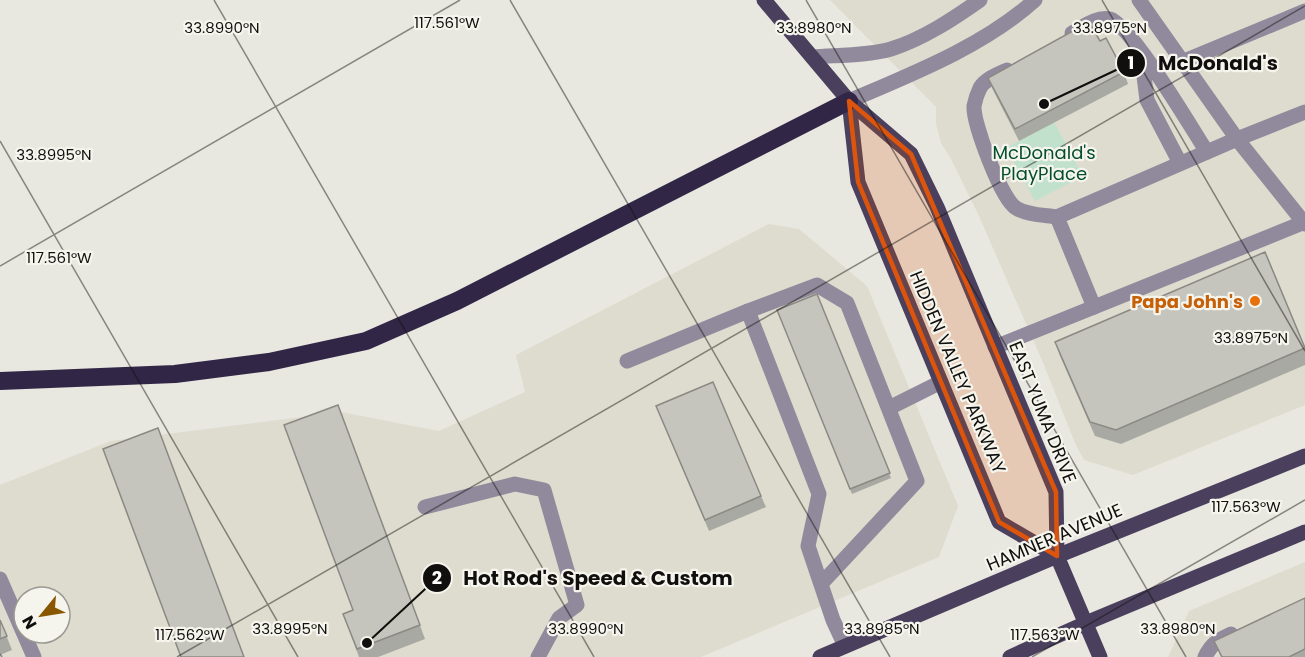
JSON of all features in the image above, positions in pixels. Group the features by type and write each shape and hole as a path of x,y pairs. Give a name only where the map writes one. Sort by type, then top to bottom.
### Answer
{"highway":[{"path":"0,381 175,374 269,362 366,341 457,301 849,101"}],"main road":[{"path":"764,0 849,101"},
{"name":"EAST YUMA DRIVE","path":"849,101 911,154 937,207 1056,492 1057,556"},
{"name":"HIDDEN VALLEY PARKWAY","path":"849,101 858,182 999,522 1057,556"},
{"name":"HAMNER AVENUE","path":"820,657 1057,556 1305,456"},
{"path":"1010,657 1305,532"},
{"path":"1057,556 1100,657"}],"lane":[{"path":"812,57 890,49 948,22 980,0"},
{"path":"849,101 931,66 1024,10 1035,0"},
{"path":"995,346 1305,223 1237,140 1139,0"},
{"path":"1182,62 1305,11"},
{"path":"1056,42 1095,21 1111,19 1128,34 1155,70 1207,152"},
{"path":"1141,53 1147,100 1180,163"},
{"path":"1018,63 980,88 974,106 991,164 1003,193 1016,208 1029,213 1057,217 1305,112"},
{"path":"1057,217 1094,307"},
{"path":"627,360 817,285 847,303 917,481 821,584"},
{"path":"748,311 819,494 807,546 845,646"},
{"path":"889,408 941,382"},
{"path":"425,507 514,484 544,490 577,605 559,618 538,657"},
{"path":"0,579 34,657"},
{"path":"1205,657 1217,640 1246,627"}],"highlighted area":[{"path":"849,101 911,154 1056,492 1057,556 999,522 858,182"}],"shaded area":[{"path":"830,0 1305,0 1305,405 1133,475 1084,460 979,216 941,143 936,124 936,107"},
{"path":"769,224 799,229 867,286 958,506 939,557 701,657 0,657 0,485 111,441 341,412 439,431 525,392 516,355"},
{"path":"1305,562 1305,657 1168,657 1189,611"}],"green space":[{"name":"McDonald's PlayPlace","path":"1054,122 1083,176 1035,201 1006,148"}],"building":[{"path":"1089,22 1100,41 1106,38 1124,72 1015,129 988,78"},
{"path":"1265,252 1305,348 1116,430 1090,422 1055,342"},
{"path":"817,294 890,473 850,489 777,310"},
{"path":"713,382 761,496 705,520 656,406"},
{"path":"338,405 420,625 357,649 343,614 353,610 284,425"},
{"path":"158,428 244,657 181,657 103,449"},
{"path":"1305,598 1305,649 1289,657 1222,657 1214,641"},
{"path":"0,620 7,636 0,639"}],"place":[{"name":"McDonald's","path":"1044,104"},
{"name":"Papa John's","path":"1255,301"},
{"name":"Hot Rod's Speed & Custom","path":"367,643"}]}
